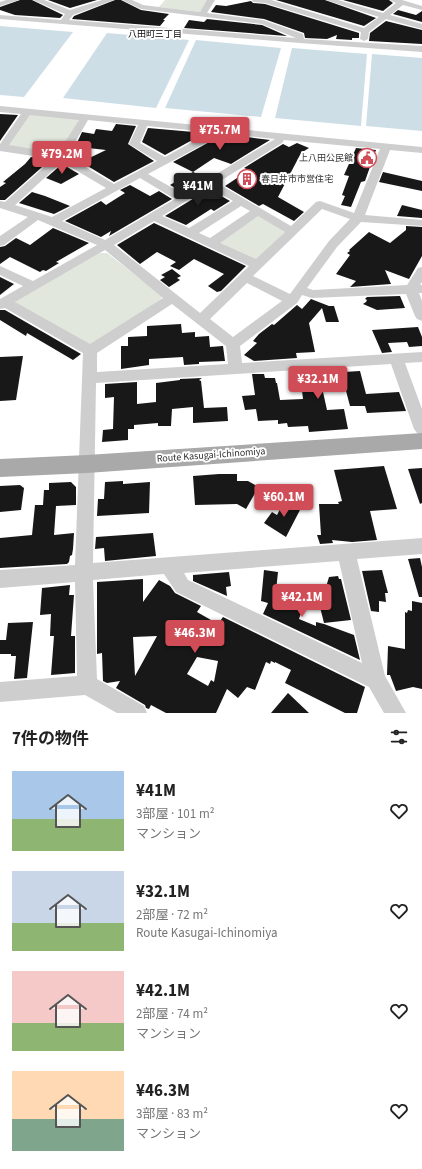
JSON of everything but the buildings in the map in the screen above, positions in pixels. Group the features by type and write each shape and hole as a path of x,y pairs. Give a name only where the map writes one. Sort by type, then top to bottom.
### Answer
{"main road":[{"name":"Route Kasugai-Ichinomiya","path":"0,468 87,464 422,441"}],"street":[{"path":"0,4 15,0"},
{"path":"37,0 70,13"},
{"path":"63,22 70,13 110,0"},
{"path":"126,0 141,7 263,22 300,36 300,42"},
{"path":"138,29 162,0"},
{"path":"202,15 211,0"},
{"path":"256,0 266,1 365,31"},
{"path":"330,0 422,27"},
{"path":"363,46 365,31 385,16 397,1 422,8"},
{"path":"263,22 295,10"},
{"path":"0,18 300,42 422,49"},
{"path":"0,109 422,150"},
{"path":"28,111 1,148 61,157 113,188"},
{"path":"3,205 61,157 85,117"},
{"path":"144,123 134,144 165,161"},
{"path":"53,220 165,161 212,135 218,130"},
{"path":"3,303 106,245 278,141 282,136"},
{"path":"233,344 296,295 333,244 358,218 386,146"},
{"path":"140,174 182,198"},
{"path":"208,182 292,231"},
{"path":"190,233 241,201"},
{"path":"202,319 320,204 358,218 422,223"},
{"path":"3,205 53,220 106,245 172,298 202,319 233,344 236,368"},
{"path":"211,243 258,211"},
{"path":"0,242 36,216"},
{"path":"153,216 258,265"},
{"path":"0,270 33,286"},
{"path":"422,271 416,290 422,316"},
{"path":"245,277 296,295 416,290"},
{"path":"90,351 172,298"},
{"path":"3,303 90,351"},
{"path":"87,685 84,572 90,351"},
{"path":"90,378 422,357"},
{"path":"396,359 422,429"},
{"path":"0,579 422,546"},
{"path":"346,552 376,680 396,713"},
{"path":"168,565 182,586 376,680"},
{"path":"0,692 87,685 137,713"}],"shaded area":[{"path":"165,0 208,0 200,12 159,7"},
{"path":"0,26 73,32 24,97 0,95"},
{"path":"107,33 189,40 156,108 63,98"},
{"path":"196,40 281,48 261,117 165,108"},
{"path":"292,48 367,54 361,126 275,118"},
{"path":"372,54 422,58 422,131 366,126"},
{"path":"30,115 76,118 79,121 59,153 56,154 8,145"},
{"path":"258,215 285,232 256,260 217,243"},
{"path":"100,253 107,253 162,296 161,299 92,346 15,304 16,301"}],"place":[{"name":"上八田公民館","path":"367,158"},
{"name":"春日井市市営住宅","path":"247,179"}],"district":[{"name":"八田町三丁目","path":"155,34"}]}
